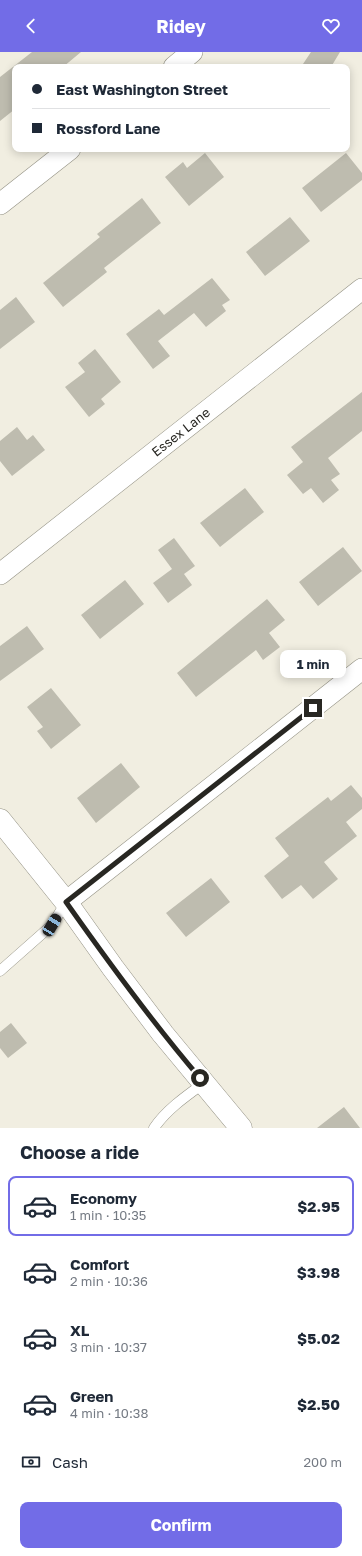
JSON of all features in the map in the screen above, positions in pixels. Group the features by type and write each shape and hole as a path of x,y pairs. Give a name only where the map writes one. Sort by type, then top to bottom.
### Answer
{"street":[{"path":"178,64 192,52"},
{"path":"0,204 66,152"},
{"name":"Essex Lane","path":"0,574 362,289"},
{"path":"66,902 362,669"},
{"path":"0,820 66,902 158,1028 242,1128"}],"lane":[{"path":"0,971 52,925 66,902"},
{"path":"154,1128 159,1120 204,1083"}],"building":[{"path":"32,52 81,52 67,64 17,64"},
{"path":"311,52 340,52 333,64 303,64"},
{"path":"12,68 12,111 0,121 0,77"},
{"path":"205,153 224,177 189,206 165,177 183,162 187,168"},
{"path":"346,153 362,173 362,180 321,212 302,188"},
{"path":"142,198 161,223 104,268 107,272 63,307 43,283 100,237 97,234"},
{"path":"290,217 310,241 265,276 246,252"},
{"path":"212,278 230,300 222,305 226,311 206,327 194,313 158,341 170,356 153,369 126,334 159,309 164,315"},
{"path":"16,297 35,322 0,349 0,310"},
{"path":"95,349 121,382 101,399 105,404 89,417 65,387 85,372 78,363"},
{"path":"362,392 362,431 328,458 340,474 331,480 339,490 323,503 311,488 303,494 287,475 303,462 291,447"},
{"path":"17,427 27,440 33,435 45,450 12,476 0,461 0,441"},
{"path":"245,488 264,512 220,547 200,523"},
{"path":"174,538 195,566 184,574 192,585 168,603 153,583 172,569 158,550"},
{"path":"343,547 362,571 318,606 299,582"},
{"path":"125,580 144,604 100,639 81,615"},
{"path":"267,599 285,620 269,633 280,647 263,660 256,650 196,697 177,673"},
{"path":"27,626 44,649 0,681 0,646"},
{"path":"51,688 81,725 51,749 37,731 43,727 27,707"},
{"path":"121,763 140,787 96,823 77,798"},
{"path":"351,785 362,798 362,809 346,822 357,836 324,862 338,879 313,899 301,885 282,899 264,876 289,856 275,838 328,797 331,801"},
{"path":"211,878 230,902 186,937 166,913"},
{"path":"11,1023 27,1043 8,1058 0,1048 0,1032"},
{"path":"344,1107 360,1128 317,1128"}],"route":[{"path":"200,1078 163,1034 113,968 66,902 313,708"}]}
